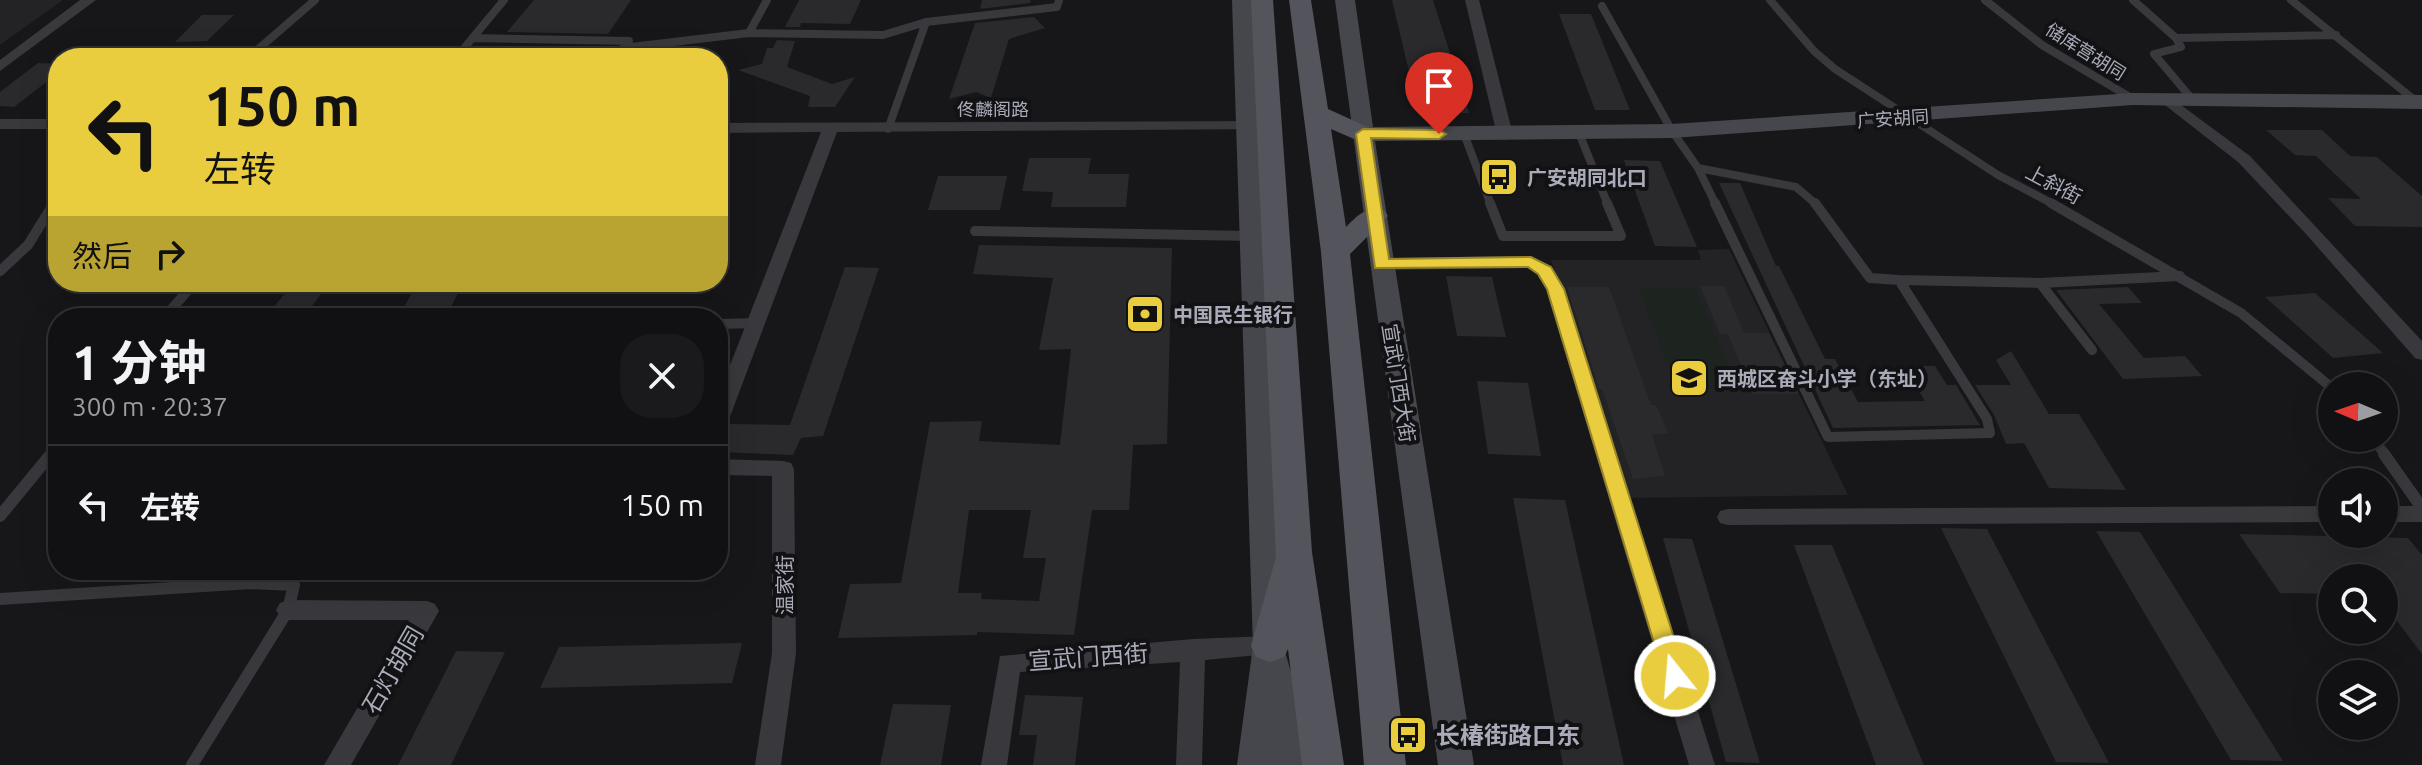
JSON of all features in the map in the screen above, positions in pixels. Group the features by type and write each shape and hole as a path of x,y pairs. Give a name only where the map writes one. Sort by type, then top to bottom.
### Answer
{"main road":[{"path":"1262,0 1257,126 1294,552 1323,765"},
{"path":"1300,0 1335,252 1385,765"},
{"path":"1314,112 1363,134"},
{"path":"1335,252 1374,216"},
{"path":"1270,646 1294,552"}],"street":[{"path":"0,67 89,0"},
{"path":"1242,0 1257,126 1251,236 1270,646 1255,765"},
{"name":"宣武门西大街","path":"1345,0 1456,765"},
{"path":"1472,0 1505,135"},
{"name":"广安胡同","path":"1363,134 1672,131 2133,99 2420,102"},
{"path":"2166,99 2179,113 2241,156 2355,276 2422,353"},
{"path":"0,124 48,124"},
{"name":"佟麟阁路","path":"728,128 1257,126"},
{"path":"728,397 830,129"},
{"path":"1381,264 1531,262 1545,271 1555,289 1702,765"},
{"name":"温家街","path":"728,467 783,469 784,653 768,765"},
{"path":"2398,513 2422,511"},
{"path":"1728,517 2318,514"},
{"name":"石灯胡同","path":"288,610 427,611 337,765"},
{"path":"1270,646 1286,717 1289,765"},
{"name":"宣武门西街","path":"994,765 1009,663 1270,646"},
{"path":"1189,765 1193,649"}],"lane":[{"path":"260,48 315,0"},
{"path":"464,48 504,0"},
{"path":"749,33 767,0"},
{"path":"623,48 749,33 883,35 926,22 1057,7 1059,0"},
{"name":"上斜街","path":"1770,0 1814,51 1835,69 1998,175 2073,214 2241,313 2318,376"},
{"name":"储库营胡同","path":"1985,0 2042,45 2133,99"},
{"path":"2133,0 2176,38 2181,47 2154,54 2192,99"},
{"path":"2291,0 2420,102"},
{"path":"1602,6 1672,131 1698,168 1828,437 1990,433 1987,419 1899,280"},
{"path":"888,129 926,22"},
{"path":"2176,38 2336,35"},
{"path":"473,38 629,41 623,48"},
{"path":"1464,134 1503,236 1621,236 1579,133"},
{"path":"1698,168 1796,187 1817,204 1870,278 2040,283 2180,276"},
{"path":"0,271 28,245 48,213"},
{"path":"975,231 1251,236"},
{"path":"2040,283 2092,350"},
{"path":"173,308 186,292"},
{"path":"728,324 758,323"},
{"path":"2382,452 2422,511"},
{"path":"0,516 48,458"},
{"path":"0,599 251,583 294,585 288,610 192,765"}],"shaded area":[{"path":"0,0 63,0 0,45"},
{"name":"西城区奋斗小学（东址）","path":"1729,249 1848,495 1624,498 1551,260 1701,260 1698,250"},
{"path":"1638,287 1695,287 1739,389 1677,388"}],"building":[{"path":"534,0 631,0 608,34 507,32"},
{"path":"799,0 861,0 850,24 801,23 800,27 785,27"},
{"path":"982,0 1031,0 1030,3 980,9"},
{"path":"1392,0 1433,0 1469,113 1419,114"},
{"path":"1559,14 1591,14 1630,110 1595,110"},
{"path":"202,15 234,15 207,41 175,42"},
{"path":"1034,17 1045,28 1009,39 991,98 976,92 949,99 975,23"},
{"path":"777,40 795,41 787,67 832,84 855,77 835,107 808,107 810,96 738,70 762,64 767,48 773,48"},
{"path":"38,63 48,64 48,81 14,107 0,106 0,92"},
{"path":"2266,130 2322,130 2350,156 2377,157 2422,196 2422,227 2355,226 2328,198 2361,199 2316,156 2295,155"},
{"path":"1029,158 1091,158 1088,174 1129,174 1126,207 1051,207 1053,192 1022,191"},
{"path":"1624,160 1660,161 1697,247 1655,246"},
{"path":"938,176 1007,176 1000,210 928,210"},
{"path":"1719,183 1740,183 1776,266 1779,266 1825,359 1835,359 1858,402 1925,401 1905,366 1935,366 1947,385 1956,385 1980,425 1833,428"},
{"path":"979,245 1172,248 1167,444 1133,445 1129,510 1092,510 1074,635 977,632 977,635 838,638 850,584 901,583 930,422 982,421 979,441 1060,445 1071,349 1039,350 1053,278 973,274","holes":["969,510 1031,510 1023,558 1046,558 1039,601 981,599 982,593 958,593"]},
{"path":"845,267 879,268 823,436 801,438 793,455 728,452 730,424 790,425"},
{"path":"1446,276 1492,277 1506,337 1457,336"},
{"path":"1700,286 1724,286 1744,333 1769,333 1798,394 1753,394 1728,334 1720,334"},
{"path":"1567,287 1609,287 1651,405 1656,405 1668,433 1652,435 1665,476 1633,479 1602,389 1599,389"},
{"path":"2128,287 2142,303 2099,304 2144,358 2185,356 2202,376 2123,379 2056,290"},
{"path":"286,292 322,292 310,308 273,308"},
{"path":"412,292 459,292 450,308 404,308"},
{"path":"2315,293 2383,353 2333,358 2265,297"},
{"path":"2011,351 2049,414 2079,414 2126,490 2049,488 2024,443 2006,444 1994,415 1975,385 2011,385 1996,360"},
{"path":"1477,381 1528,383 1541,456 1488,454"},
{"path":"1513,498 1565,500 1624,765 1563,765"},
{"path":"1941,528 1987,529 2109,763 2056,762"},
{"path":"2096,531 2140,532 2283,761 2231,760"},
{"path":"2239,534 2318,536 2318,548 2398,548 2398,538 2408,538 2422,555 2422,654 2398,622 2398,564 2318,564 2318,594 2280,593"},
{"path":"1663,538 1692,539 1760,763 1726,762"},
{"path":"1794,545 1832,545 1924,765 1876,765"},
{"path":"742,643 732,683 540,688 559,647"},
{"path":"456,651 505,652 451,765 398,765"},
{"path":"1025,695 1083,697 1075,765 1033,765 1037,735 1019,735"},
{"path":"893,704 951,705 941,765 880,765"}],"place":[{"name":"广安胡同北口","path":"1499,177"},
{"name":"中国民生银行","path":"1145,314"},
{"name":"西城区奋斗小学（东址）","path":"1689,378"},
{"name":"长椿街路口东","path":"1408,735"}],"route":[{"path":"1439,134 1363,134 1381,264 1531,262 1545,271 1555,289 1675,676"}]}
